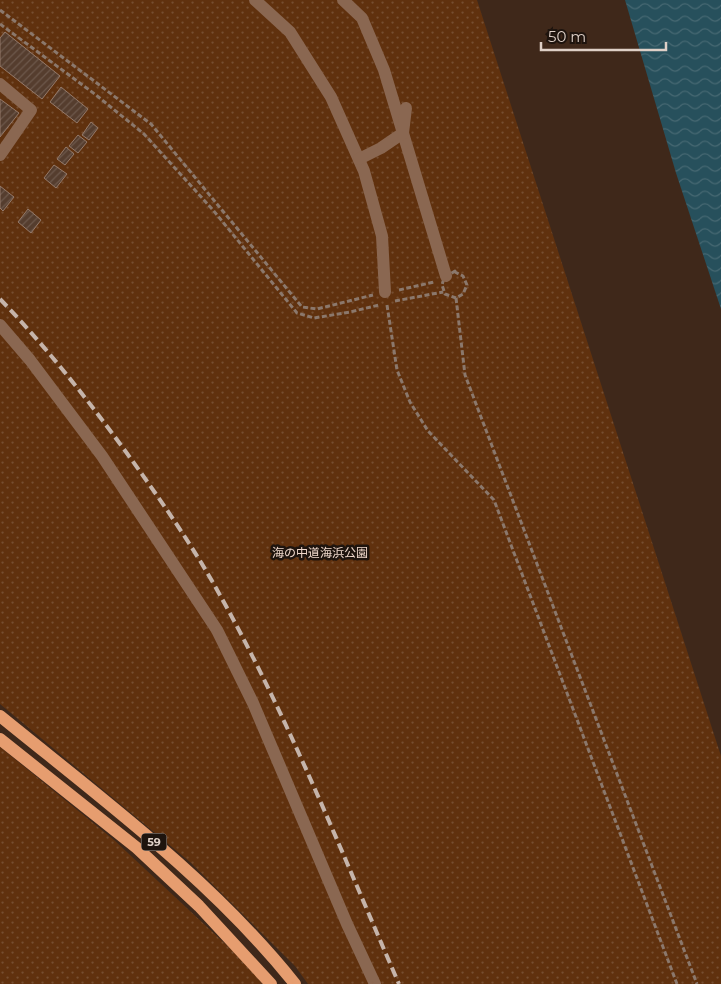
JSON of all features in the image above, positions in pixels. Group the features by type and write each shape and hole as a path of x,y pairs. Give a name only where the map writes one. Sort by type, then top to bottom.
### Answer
{"main road":[{"name":"59","path":"0,716 148,836 210,892 268,951 294,984"},
{"name":"59","path":"0,739 137,848 199,906 271,984"}],"lane":[{"path":"256,0 290,32 331,96 364,170 382,236 386,298"},
{"path":"343,0 362,18 384,70 444,278"},
{"path":"0,84 32,110 0,155"},
{"path":"359,159 381,148 403,133 406,108"},
{"path":"0,324 30,360 102,456 217,630 253,703 347,924 375,984"}],"path":[{"path":"0,10 151,124 302,307 316,308 443,292"},
{"path":"0,24 96,95 144,134 212,210 297,312 314,318 350,312 444,278"},
{"path":"386,298 397,370 410,402 428,431 494,500 677,984"},
{"path":"456,298 465,375 697,984"}],"green space":[{"name":"海の中道海浜公園","path":"0,0 477,0 721,756 721,984 308,984 295,966 190,862 0,704"},
{"path":"0,747 114,840 250,967 262,984 0,984"}],"water":[{"path":"625,0 721,0 721,309 676,173"}],"building":[{"path":"5,32 60,76 42,99 0,66 0,38"},
{"path":"61,87 88,109 77,123 50,102"},
{"path":"0,99 19,113 0,137"},
{"path":"91,122 98,128 89,140 82,135"},
{"path":"78,135 87,142 78,153 69,146"},
{"path":"66,147 74,154 65,165 57,159"},
{"path":"54,165 67,174 56,188 44,178"},
{"path":"0,186 14,197 3,211 0,208"},
{"path":"28,209 41,220 31,233 18,222"}],"railway":[{"path":"0,299 55,361 106,425 169,513 207,573 242,636 290,734 399,984"}]}
